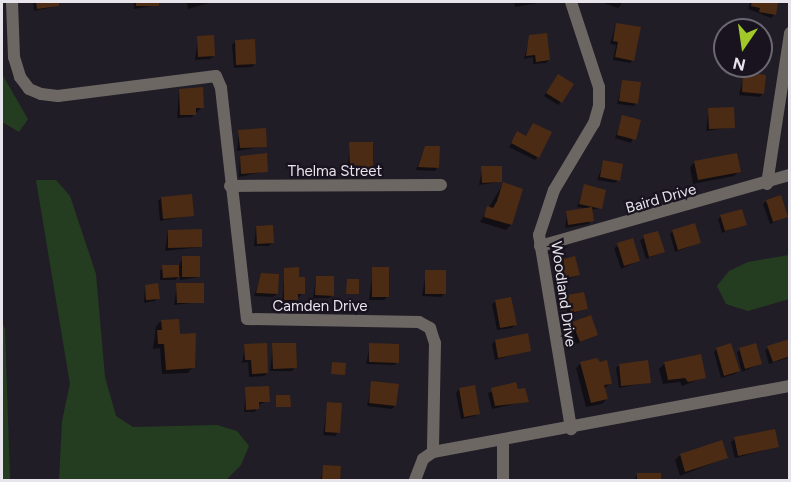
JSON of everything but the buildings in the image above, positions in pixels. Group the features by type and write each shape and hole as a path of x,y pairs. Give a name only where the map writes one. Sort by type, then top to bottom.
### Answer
{"street":[{"name":"Camden Drive","path":"12,2 14,57 20,77 29,89 41,94 58,96 216,76 221,88 230,186 247,319 419,322 430,328 435,343 433,452"},
{"name":"Woodland Drive","path":"571,2 599,87 599,106 594,123 544,212 540,246 571,429"},
{"path":"767,184 789,33"},
{"name":"Baird Drive","path":"540,246 767,184 789,175"},
{"name":"Thelma Street","path":"230,186 441,185"},
{"path":"415,480 423,459 433,452 571,429 789,386"},
{"path":"502,441 503,480"}],"green space":[{"path":"2,74 28,119 19,132 2,122"},
{"path":"36,180 56,180 70,196 96,274 105,377 116,416 133,427 217,425 237,431 249,446 241,465 226,480 59,480 62,421 70,384"},
{"path":"789,255 789,299 748,311 726,304 717,286 729,271 748,262"},
{"path":"2,321 5,329 10,480 2,480"}]}
